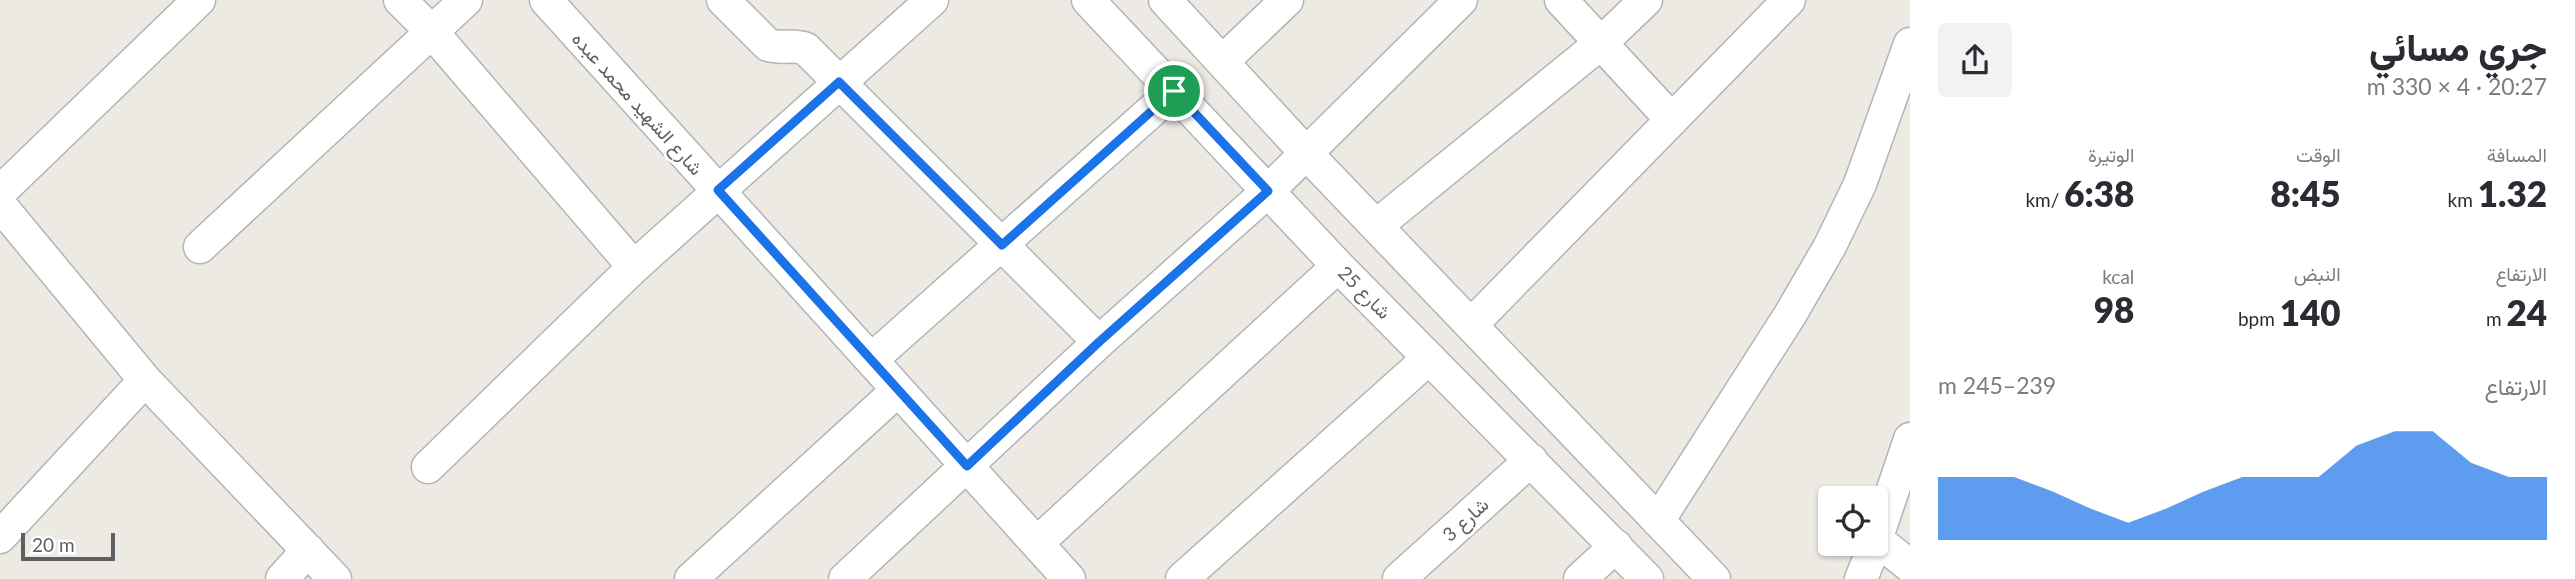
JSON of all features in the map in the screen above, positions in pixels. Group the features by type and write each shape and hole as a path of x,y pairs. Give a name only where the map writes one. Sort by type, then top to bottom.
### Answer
{"street":[{"path":"0,191 199,0"},
{"path":"400,0 432,32 634,267"},
{"path":"200,247 466,0"},
{"name":"شارع الشهيد محمد عبده","path":"546,0 1069,579"},
{"path":"723,0 768,45 806,49 1099,342"},
{"path":"428,467 634,267 932,0"},
{"name":"شارع 25","path":"1088,0 1338,266 1647,579"},
{"path":"1165,0 1307,154 1714,579"},
{"path":"1223,61 1287,0"},
{"path":"845,579 1099,342 1268,191 1461,0"},
{"path":"1561,0 1672,120"},
{"path":"1376,226 1601,43 1646,0"},
{"path":"1471,325 1789,0"},
{"path":"1658,521 1790,315 1830,246 1860,184 1910,44"},
{"path":"871,360 1174,91"},
{"path":"0,205 145,380 335,579"},
{"path":"1037,542 1338,266"},
{"path":"1182,579 1429,358"},
{"path":"0,537 145,380"},
{"path":"691,579 898,390"},
{"path":"1888,506 1908,448"},
{"name":"شارع 3","path":"1399,579 1531,460"},
{"path":"1580,579 1616,546"},
{"path":"282,579 308,550"},
{"path":"1888,550 1910,566"},
{"path":"1861,579 1870,556"}],"route":[{"path":"839,82 1002,245 1174,91 1268,191 1099,342 967,466 718,190 839,82"}]}
